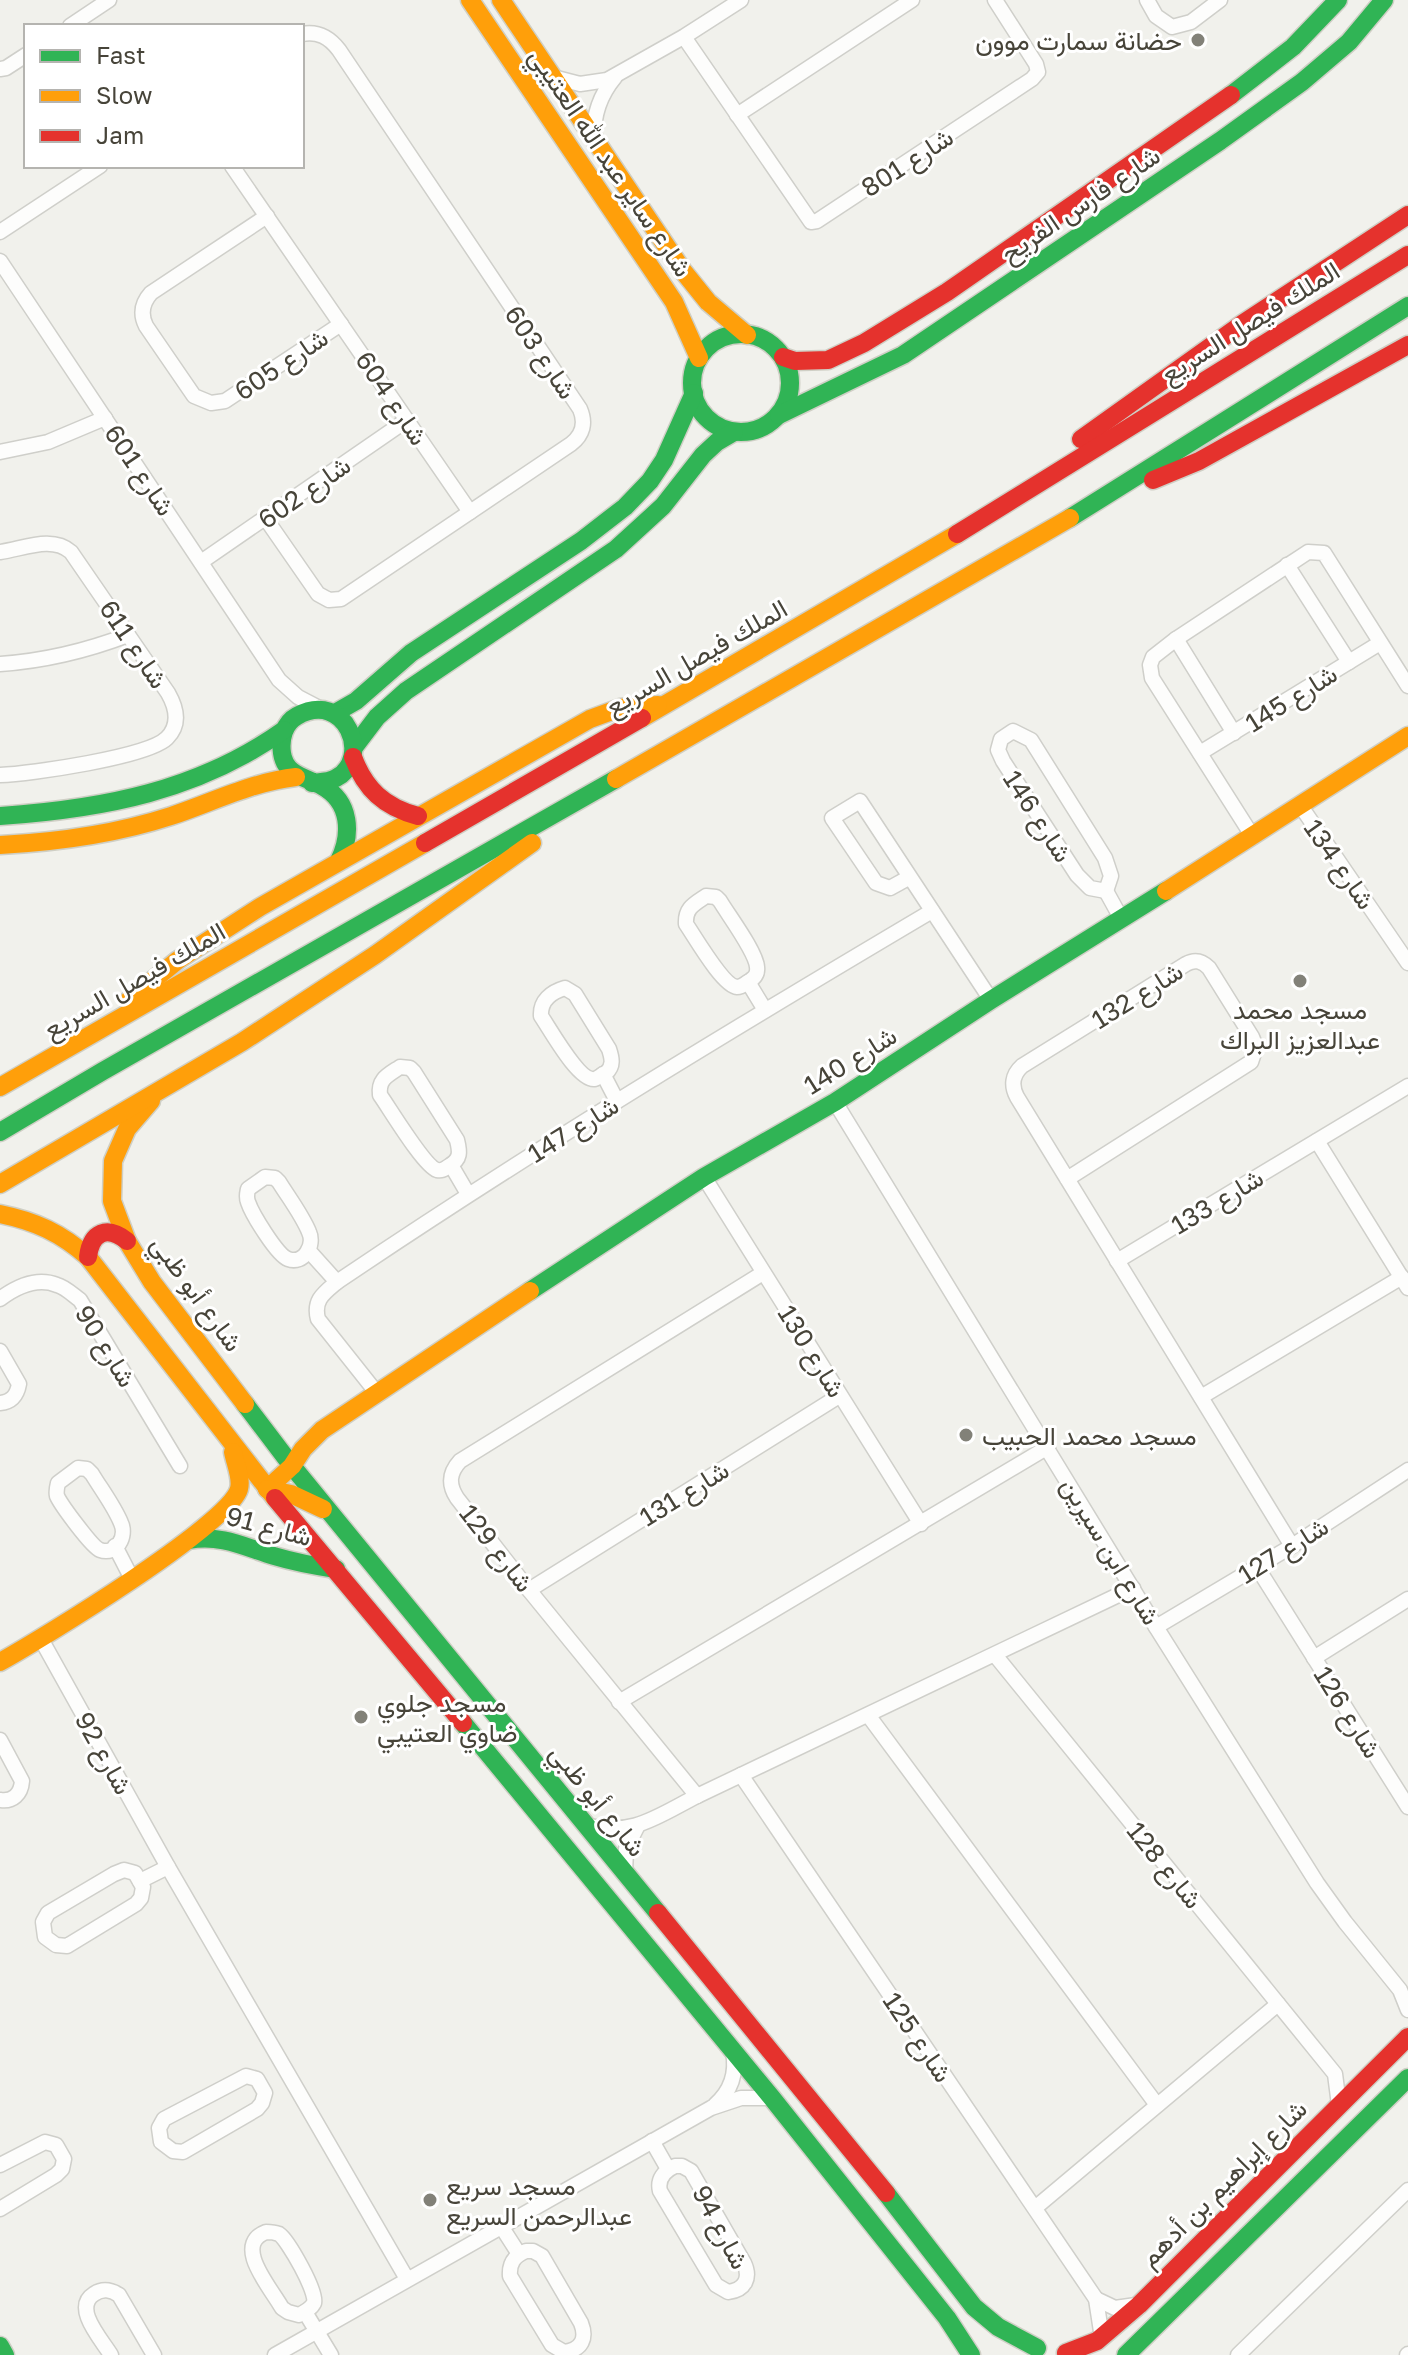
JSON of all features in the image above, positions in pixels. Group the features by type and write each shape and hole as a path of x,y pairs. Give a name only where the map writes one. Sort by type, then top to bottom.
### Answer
{"main road":[{"name":"شارع ساير عبد الله العتيبي","path":"470,0 674,302 699,358"},
{"name":"شارع ساير عبد الله العتيبي","path":"501,0 695,287 720,314 747,335"},
{"name":"شارع فارس الفريح","path":"783,357 795,361 828,360 864,343 947,292 1255,78 1293,47 1338,0"},
{"name":"شارع فارس الفريح","path":"779,415 903,355 1220,141 1302,82 1349,42 1384,0"},
{"path":"1309,278 1408,203"},
{"path":"950,538 1148,389 1309,278 1408,215"},
{"name":"الملك فيصل السريع","path":"0,1087 950,538 1408,255"},
{"path":"0,1132 1087,508 1408,306"},
{"path":"733,335 747,335 761,338 783,357 789,371 790,386 787,402 779,415 751,431 734,432 708,419 699,407 693,375 699,358 708,347 733,335"},
{"path":"1087,508 1199,461 1408,345"},
{"path":"0,816 86,808 150,793 250,755 306,711 328,711 356,702 407,656 574,546 632,500 665,458 694,393"},
{"path":"0,845 59,841 112,832 173,816 263,782 304,780 325,783 338,778 347,769 354,751 377,717 406,691 616,549 663,506 703,455 734,432"},
{"path":"100,1029 137,993 178,960 339,861 590,719 620,708 665,705"},
{"path":"328,711 345,722 352,733 358,772 376,797 388,806 418,816"},
{"path":"287,725 280,751 289,770 327,790 345,811 349,831 339,861"},
{"name":"شارع 140","path":"267,1489 292,1466 303,1449 322,1430 376,1392 704,1177 835,1102 1408,736"},
{"path":"0,1184 242,1042 495,871 604,786"},
{"name":"شارع أبو ظبي","path":"159,1092 127,1129 113,1161 112,1201 127,1241 152,1282 292,1466 872,2175 966,2299 1005,2333 1037,2348"},
{"name":"شارع أبو ظبي","path":"0,1214 33,1220 70,1240 88,1257 267,1489 851,2196 947,2318 971,2355"},
{"path":"88,1257 89,1245 101,1233 112,1232 127,1241"},
{"name":"شارع 140","path":"266,1429 291,1437 309,1436 322,1430"},
{"path":"235,1447 260,1463 292,1466"},
{"name":"شارع 91","path":"0,1662 132,1579 189,1540 225,1510 236,1496 239,1479 235,1447"},
{"path":"267,1489 303,1498 334,1517"},
{"name":"شارع 91","path":"189,1540 219,1537 292,1561 336,1569"},
{"name":"شارع إبراهيم بن أدهم","path":"1068,2354 1089,2347 1139,2305 1369,2076 1406,2035"},
{"name":"شارع إبراهيم بن أدهم","path":"1126,2355 1408,2078"},
{"path":"851,2196 858,2197 870,2189 872,2175"},
{"path":"0,2346 5,2355"},
{"path":"1013,2355 1037,2348 1068,2354"}],"street":[{"path":"73,24 109,0"},
{"path":"552,77 580,84 615,76 741,0"},
{"path":"737,115 912,0"},
{"name":"شارع 801","path":"684,37 811,222 817,221 1032,79 1038,72 995,0"},
{"path":"1147,0 1156,16 1172,27 1191,22 1220,0"},
{"name":"شارع 603","path":"266,519 318,594 335,600 347,596 577,440 583,427 583,415 339,50 323,36 304,34"},
{"path":"0,69 24,56"},
{"path":"595,140 597,106 615,76"},
{"path":"0,232 97,168"},
{"name":"شارع 604","path":"233,168 470,512"},
{"name":"شارع 605","path":"267,216 151,293 144,303 142,315 146,326 190,391 205,402 225,401 341,324"},
{"name":"شارع 601","path":"0,261 279,680 298,697 328,711"},
{"path":"0,452 48,442 105,418"},
{"name":"شارع 602","path":"201,562 407,420"},
{"name":"شارع 611","path":"0,552 47,543 66,548 168,693 175,706 176,721 170,735 157,745 41,772 0,775"},
{"path":"1253,837 1152,678 1150,665 1153,657 1308,552 1324,553 1408,686"},
{"name":"شارع 145","path":"1287,565 1349,662"},
{"path":"0,664 55,657 128,635"},
{"name":"شارع 145","path":"1176,639 1234,733"},
{"name":"شارع 145","path":"1200,753 1380,643"},
{"name":"شارع 601","path":"279,680 287,725"},
{"name":"شارع 146","path":"1106,891 1090,888 1077,875 1003,761 998,750 1001,739 1013,731 1031,740 1105,858 1111,876 1106,891 1122,920"},
{"path":"910,877 890,888 876,883 832,818 860,801 991,1000"},
{"name":"شارع 134","path":"1300,805 1406,957"},
{"path":"706,896 716,897 720,901 754,957 757,974 748,982 736,987 724,980 686,924 689,907 706,896"},
{"name":"شارع 147","path":"376,1392 318,1319 318,1300 337,1282 468,1194 617,1101 932,911"},
{"name":"شارع 132","path":"1067,1179 1251,1062 1256,1047 1252,1037 1203,963 1194,961 1186,964 1018,1070 1013,1080 1014,1092 1067,1179 1117,1261 1292,1546"},
{"path":"748,982 765,1010"},
{"path":"561,989 571,990 575,994 609,1049 612,1067 603,1074 591,1079 579,1072 541,1016 542,1003 561,989"},
{"path":"400,1067 410,1068 414,1072 457,1140 459,1157 451,1165 439,1170 427,1163 380,1095 383,1078 400,1067"},
{"path":"603,1074 617,1101"},
{"name":"شارع 133","path":"1117,1261 1408,1086"},
{"name":"شارع ابن سيرين","path":"835,1102 1156,1627 1317,1883 1345,1922 1404,1992 1408,2010"},
{"path":"1201,1397 1405,1282 1317,1141"},
{"path":"451,1165 468,1194"},
{"path":"269,1177 279,1182 309,1230 312,1240 309,1251 295,1260 279,1253 248,1202 251,1186 269,1177"},
{"name":"شارع 130","path":"704,1177 921,1524"},
{"path":"309,1251 337,1282"},
{"name":"شارع 129","path":"697,1796 529,1590 453,1491 451,1475 460,1461 763,1273"},
{"name":"شارع 90","path":"0,1299 12,1290 34,1282 57,1285 80,1300 180,1466"},
{"path":"0,1351 19,1384 11,1400 0,1403"},
{"name":"شارع 131","path":"529,1590 839,1396"},
{"path":"619,1702 1048,1447"},
{"path":"78,1468 87,1469 92,1474 121,1521 123,1539 115,1546 103,1551 91,1544 57,1496 58,1483 78,1468"},
{"name":"شارع 127","path":"1156,1627 1292,1546 1408,1470"},
{"path":"115,1546 132,1579"},
{"name":"شارع 126","path":"1257,1567 1408,1807"},
{"path":"585,1825 607,1830 637,1827 1133,1588"},
{"name":"شارع 126","path":"1314,1658 1408,1599"},
{"name":"شارع 92","path":"41,1639 168,1867 407,2279"},
{"name":"شارع 128","path":"995,1655 1335,2074"},
{"path":"868,1715 1157,2105"},
{"path":"0,1740 22,1781 15,1798 0,1800"},
{"name":"شارع 125","path":"741,1775 1096,2299 1102,2338"},
{"path":"625,1874 626,1849 637,1827"},
{"path":"140,1881 168,1867"},
{"path":"124,1870 135,1873 140,1881 143,1892 136,1904 67,1946 56,1945 45,1937 43,1922 48,1913 88,1889 124,1870"},
{"path":"1035,2208 1278,2004"},
{"path":"275,2355 711,2108 720,2101 732,2082 733,2050"},
{"path":"262,2086 286,2070"},
{"path":"1339,2105 1335,2074 1349,2079 1369,2076"},
{"path":"253,2077 262,2086 265,2097 257,2109 183,2152 173,2151 161,2142 159,2128 164,2119 236,2079 253,2077"},
{"path":"711,2108 741,2098 772,2098"},
{"name":"شارع 94","path":"652,2141 668,2169"},
{"path":"0,2165 45,2142 56,2145 64,2159 62,2169 56,2175 0,2209"},
{"name":"شارع 94","path":"682,2166 691,2171 748,2272 746,2283 738,2289 728,2292 716,2285 660,2191 659,2181 668,2169 682,2166"},
{"path":"1238,2355 1408,2190"},
{"path":"501,2226 519,2254"},
{"path":"273,2232 282,2237 311,2285 314,2302 305,2312 294,2315 282,2308 252,2256 252,2246 260,2234 273,2232"},
{"path":"533,2251 542,2256 585,2332 582,2343 574,2349 564,2352 552,2345 510,2276 510,2266 519,2254 533,2251"},
{"path":"111,2355 87,2315 86,2305 90,2298 102,2290 119,2295 154,2355"},
{"path":"1096,2299 1115,2308 1139,2305"},
{"path":"305,2312 331,2355"},
{"path":"338,2355 347,2354"}],"traffic: fast":[{"path":"1231,95 1293,47 1338,0"},
{"path":"779,415 903,355 1220,141 1302,82 1349,42 1384,0"},
{"path":"1070,518 1408,306"},
{"path":"741,334 760,338 775,349 786,364 790,383 786,402 775,417 760,428 741,432 722,428 707,417 696,402 692,383 696,364 707,349 722,338 741,334"},
{"path":"335,713 356,701 411,653 581,541 625,507 650,481 664,460 694,393"},
{"path":"355,746 377,717 406,691 616,549 663,506 703,455 734,432"},
{"path":"312,783 315,783 318,782 328,781 336,778 347,769 353,743 341,719 329,712 314,710 297,716 289,723 282,737 282,748 284,760 291,771 309,780 316,783 322,786 332,793 344,810 347,830 339,861"},
{"path":"0,816 76,808 148,793 218,768 284,730"},
{"path":"0,1132 616,779"},
{"path":"530,1291 704,1177 835,1102 1166,891"},
{"path":"245,1404 292,1466 658,1913"},
{"path":"189,1540 222,1540 289,1560 336,1569"},
{"path":"463,1723 772,2098 947,2318 971,2355"},
{"path":"1126,2355 1408,2078"},
{"path":"886,2193 974,2307 998,2327 1037,2348"},
{"path":"0,2346 5,2355"}],"traffic: slow":[{"path":"470,0 674,302 699,358"},
{"path":"501,0 683,271 708,302 747,335"},
{"path":"616,779 1070,518"},
{"path":"642,718 957,534"},
{"path":"130,999 178,960 260,907 590,719 620,708 658,705"},
{"path":"1166,891 1408,736"},
{"path":"0,845 65,839 129,828 248,788 296,777"},
{"path":"0,1087 425,843"},
{"path":"0,1184 242,1042 375,955 532,843"},
{"path":"151,1101 127,1129 113,1161 112,1201 127,1241 152,1282 245,1404"},
{"path":"0,1214 47,1229 88,1257 275,1498"},
{"path":"267,1489 292,1466 303,1449 322,1430 530,1291"},
{"path":"0,1662 131,1580 228,1506 240,1485 233,1452"},
{"path":"267,1489 291,1494 323,1509"}],"traffic: jam":[{"path":"783,357 795,361 828,360 864,343 947,292 1231,95"},
{"path":"1081,439 1242,324 1408,215"},
{"path":"957,534 1408,255"},
{"path":"1153,480 1199,461 1408,345"},
{"path":"425,843 642,718"},
{"path":"353,757 363,778 377,795 395,807 418,816"},
{"path":"88,1257 93,1242 101,1234 113,1233 127,1241"},
{"path":"275,1498 463,1723"},
{"path":"658,1913 886,2193"},
{"path":"1066,2353 1097,2341 1139,2305 1408,2037"}],"place":[{"name":"حضانة سمارت موون","path":"1198,40"},
{"name":"مسجد محمد عبدالعزيز البراك","path":"1300,981"},
{"name":"مسجد محمد الحبيب","path":"966,1435"},
{"name":"مسجد جلوي ضاوي العتيبي","path":"361,1717"},
{"name":"مسجد سريع عبدالرحمن السريع","path":"430,2200"}]}
